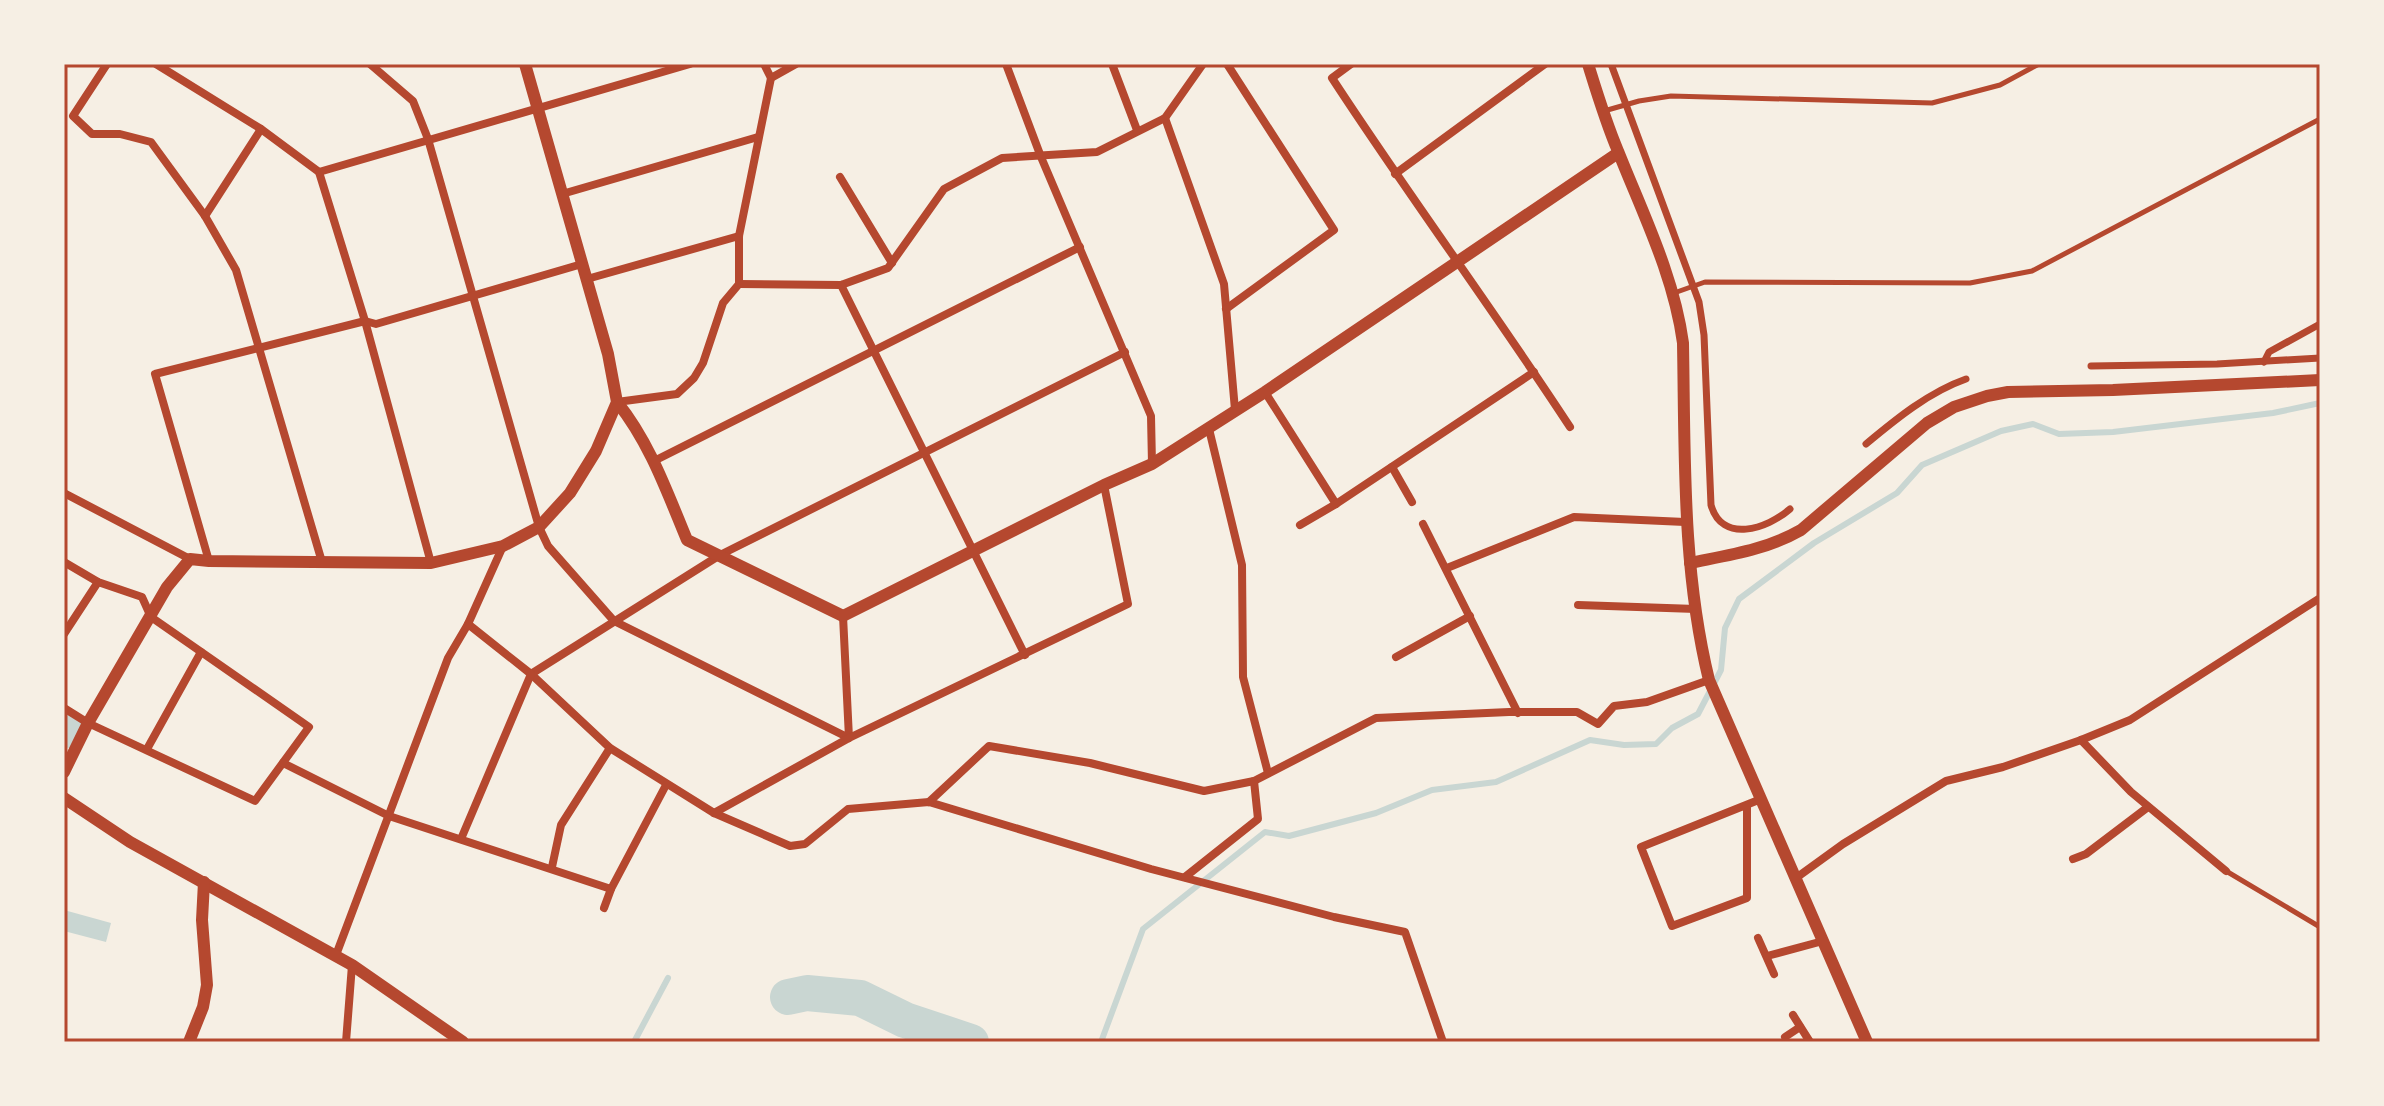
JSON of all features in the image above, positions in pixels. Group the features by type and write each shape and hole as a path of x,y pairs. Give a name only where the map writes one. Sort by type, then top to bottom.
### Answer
{"street":[{"path":"107,64 73,116 92,134 120,134 151,142 205,216 236,270 322,562"},
{"path":"156,64 261,129 319,172 365,321 431,563"},
{"path":"370,64 413,101 428,139 539,527 548,546 614,621 849,738"},
{"path":"525,64 608,354 617,402 634,423 654,461 687,540 843,616"},
{"path":"319,172 690,64"},
{"path":"617,402 677,394 694,378 703,363 723,303 739,284 739,236 771,78 764,64"},
{"path":"771,78 796,64"},
{"path":"1006,64 1041,157 1151,416 1152,464"},
{"path":"1112,64 1137,130"},
{"path":"739,284 841,285 888,268 944,189 1002,158 1097,152 1165,118 1203,64"},
{"path":"1226,309 1334,230 1227,64"},
{"path":"1351,64 1332,78 1395,174 1460,261 1570,427"},
{"path":"1395,174 1545,64"},
{"path":"1588,64 1618,153 1674,293 1683,343 1685,522 1709,680 1867,1042"},
{"path":"1611,64 1694,286 1704,335 1711,505 1714,515 1722,525 1735,530 1757,526 1790,509"},
{"path":"1165,118 1224,284 1235,410"},
{"path":"205,216 261,129"},
{"path":"562,194 758,137"},
{"path":"843,616 1152,464 1265,392 1618,153"},
{"path":"840,177 892,263"},
{"path":"587,279 739,236"},
{"path":"654,461 1080,247"},
{"path":"209,561 155,374 365,321 376,324 582,264"},
{"path":"841,285 1025,655"},
{"path":"2264,362 2269,352 2320,324"},
{"path":"461,839 531,674 720,555 1125,352"},
{"path":"2091,366 2320,358"},
{"path":"1300,525 1534,372"},
{"path":"1866,444 1937,392 1966,379"},
{"path":"1690,563 1780,542 1801,530 1927,423 1954,407 1987,396 2008,392 2320,380"},
{"path":"1265,392 1336,504"},
{"path":"64,493 190,559 431,563 503,546 539,527 570,493 596,451 617,402"},
{"path":"1209,429 1242,565 1243,677 1268,773"},
{"path":"1392,467 1412,502"},
{"path":"714,813 849,738 1128,604 1104,485"},
{"path":"1447,568 1574,517 1685,522"},
{"path":"1423,524 1518,713"},
{"path":"336,955 448,658 468,624 503,546"},
{"path":"64,772 88,723 167,587 190,559"},
{"path":"64,562 98,582 142,597 151,617 309,727 255,801 88,723 64,708"},
{"path":"64,634 98,582"},
{"path":"1796,878 1843,844 1946,781 2003,767 2130,720 2320,598"},
{"path":"1578,605 1696,609"},
{"path":"843,616 849,738"},
{"path":"1396,657 1470,616"},
{"path":"468,624 531,674 610,748 714,813 790,846 805,844 848,809 929,802 1151,869 1334,917 1405,932 1443,1042"},
{"path":"147,749 201,652"},
{"path":"929,802 989,746 1090,763 1204,791 1254,781 1376,718 1577,712 1598,724 1614,706 1647,702 1709,680"},
{"path":"2081,740 2131,792 2226,871"},
{"path":"552,867 561,825 610,748"},
{"path":"283,763 389,816 552,867 611,889"},
{"path":"1185,877 1258,819 1254,781"},
{"path":"604,908 666,785"},
{"path":"64,798 130,842 336,955 463,1042"},
{"path":"1747,806 1747,898 1672,926 1641,847 1761,799"},
{"path":"2073,859 2086,854 2148,807"},
{"path":"189,1042 203,1007 207,985 202,920 204,882"},
{"path":"1758,938 1774,974"},
{"path":"1767,956 1823,941"},
{"path":"346,1042 352,965"},
{"path":"1793,1015 1810,1042"},
{"path":"1785,1037 1800,1027"}],"lane":[{"path":"1603,111 1671,96 1932,103 2000,85 2039,64"},
{"path":"1674,293 1705,282 1970,283 2032,271 2320,119"},
{"path":"2226,871 2320,927"}],"shaded area":[{"path":"64,910 111,923 106,942 64,931"}],"waterway":[{"path":"1101,1042 1143,929 1265,832 1289,836 1376,813 1432,790 1496,782 1590,740 1624,745 1656,744 1672,728 1698,714 1721,670 1725,628 1739,599 1814,543 1897,493 1922,465 2001,431 2033,424 2059,434 2113,432 2273,413 2320,403"},
{"path":"64,727 70,730"},
{"path":"634,1042 668,978"},
{"path":"788,997 807,993 860,998 905,1020 971,1042"}]}
